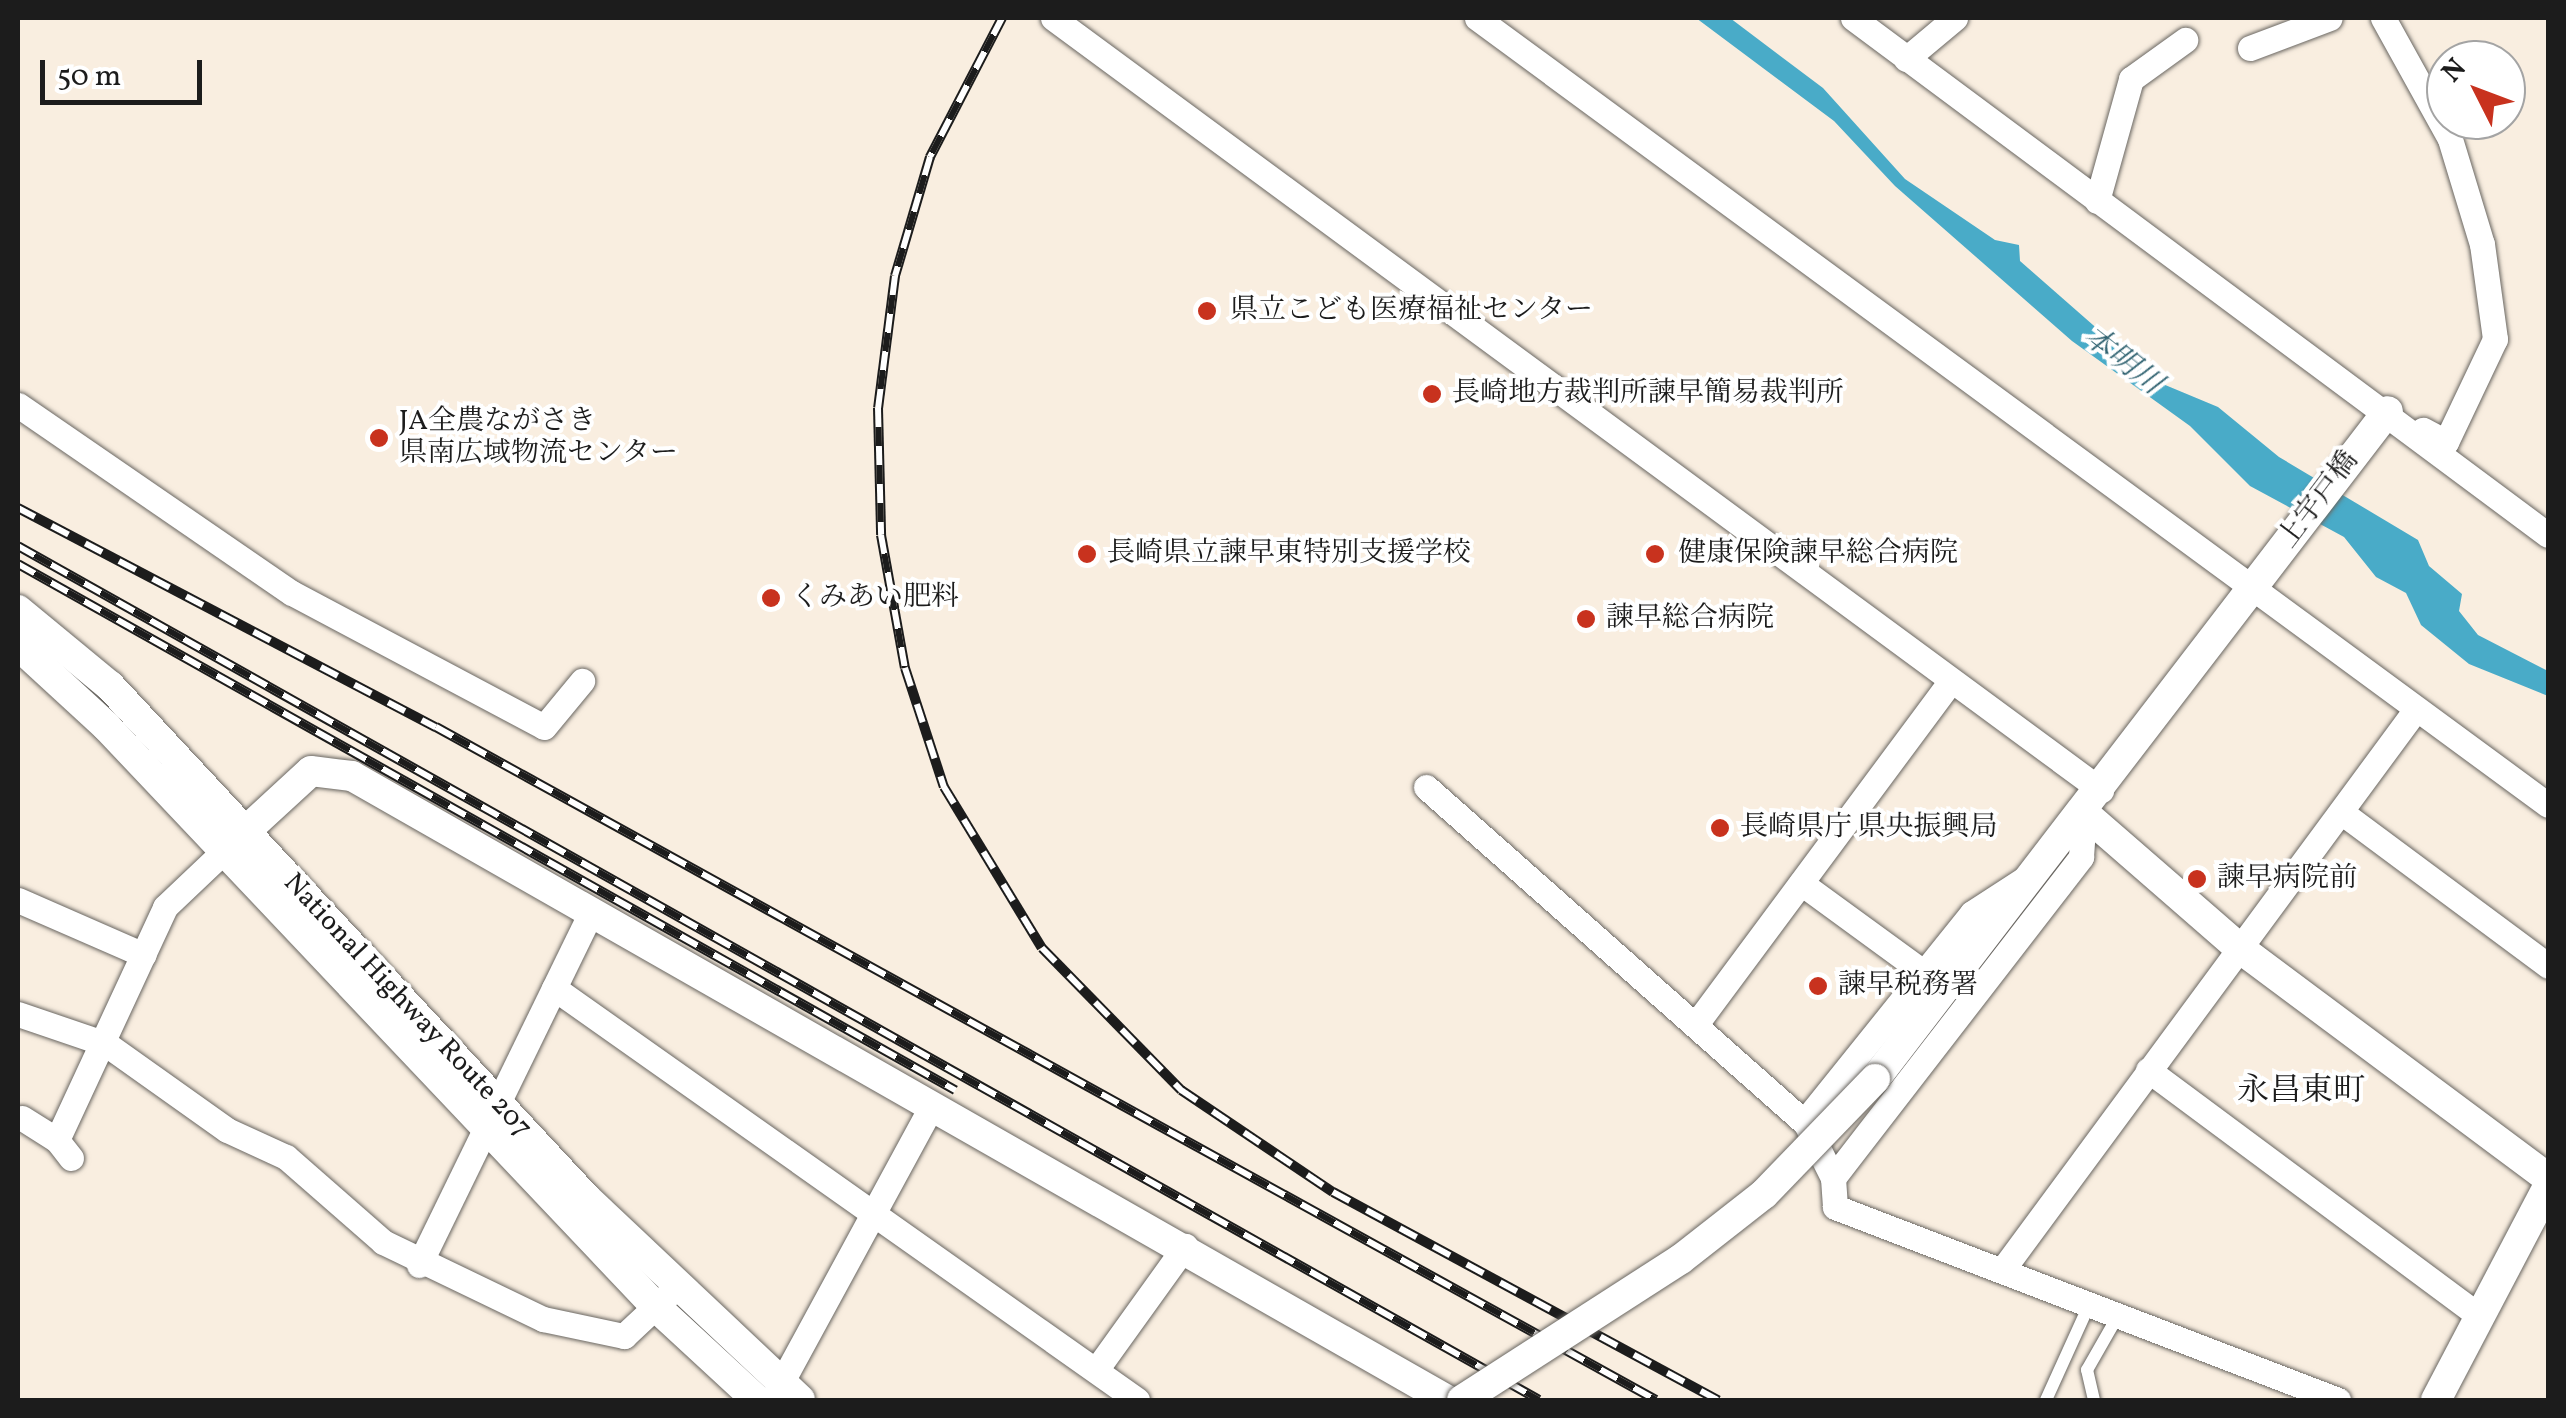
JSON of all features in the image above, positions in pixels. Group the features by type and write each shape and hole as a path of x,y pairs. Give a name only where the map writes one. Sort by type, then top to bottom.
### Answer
{"street":[{"path":"1053,18 1952,681 2092,801 2238,947 2548,1178"},
{"path":"1478,18 2249,593 2548,806"},
{"path":"1852,18 2097,201 2379,422 2548,535"},
{"path":"1906,59 1955,18"},
{"path":"2250,48 2330,18"},
{"path":"2379,422 2446,442 2495,339 2482,244 2450,139 2383,18"},
{"path":"2097,201 2130,79 2185,40"},
{"path":"18,405 292,592 544,727 582,681"},
{"name":"上宇戸橋","path":"1462,1400 1681,1259 1764,1194 1875,1079 2040,870 2379,422"},
{"name":"National Highway Route 207","path":"18,610 110,686 234,842 665,1297 778,1397"},
{"path":"18,645 234,842"},
{"path":"1699,1020 1952,681"},
{"path":"2003,1269 2414,712"},
{"path":"22,1118 64,1149 165,906 311,770 328,766 1185,1246 1428,1396"},
{"path":"1426,787 1699,1020 1754,1084 1804,1122 1833,1178 1836,1206 2338,1400"},
{"path":"1833,1178 2015,948 2081,857 2092,801"},
{"path":"2341,812 2548,966"},
{"path":"1804,1122 1972,912 2040,870"},
{"path":"1801,883 1926,974"},
{"path":"18,900 144,955"},
{"path":"419,1265 591,912"},
{"path":"554,988 872,1208 1137,1400"},
{"path":"18,1014 106,1044 227,1130 286,1156 419,1265 543,1319 624,1336 665,1297"},
{"path":"2148,1070 2480,1316"},
{"path":"778,1397 872,1208 932,1105"},
{"path":"2436,1400 2548,1187"},
{"path":"1096,1370 1185,1246"}],"lane":[{"path":"2046,1400 2090,1303"},
{"path":"2089,1399 2086,1370 2119,1314"}],"water":[{"name":"本明川","path":"1696,18 1730,18 1823,88 1905,179 1995,240 2019,245 2020,261 2158,382 2218,407 2279,457 2418,540 2429,566 2462,594 2459,611 2478,635 2548,671 2548,696 2469,664 2421,625 2406,593 2376,577 2344,537 2250,486 2190,426 2072,341 1895,186 1834,121"}],"railway":[{"path":"1002,18 930,157 895,276 878,408 881,535 905,668 944,787 1042,948 1181,1090 1333,1192 1718,1400"},
{"path":"18,508 436,727 1656,1400"},
{"path":"18,546 1539,1400"},
{"path":"18,564 955,1090"}],"place":[{"name":"県立こども医療福祉センター","path":"1207,311"},
{"name":"長崎地方裁判所諫早簡易裁判所","path":"1432,394"},
{"name":"JA全農ながさき 県南広域物流センター","path":"379,438"},
{"name":"長崎県立諫早東特別支援学校","path":"1087,554"},
{"name":"健康保険諫早総合病院","path":"1655,554"},
{"name":"くみあい肥料","path":"771,598"},
{"name":"諫早総合病院","path":"1586,619"},
{"name":"長崎県庁 県央振興局","path":"1720,828"},
{"name":"諫早病院前","path":"2197,879"},
{"name":"諫早税務署","path":"1818,986"}],"district":[{"name":"永昌東町","path":"2301,1092"}]}
